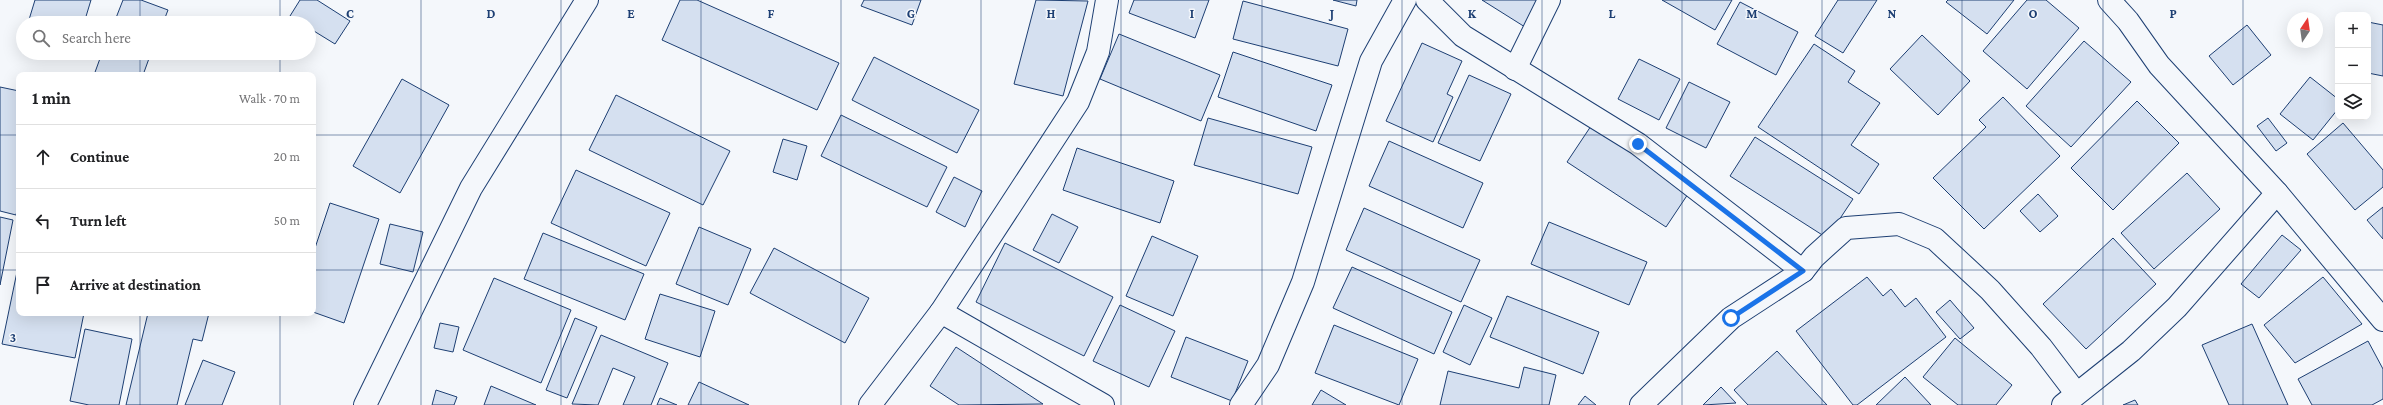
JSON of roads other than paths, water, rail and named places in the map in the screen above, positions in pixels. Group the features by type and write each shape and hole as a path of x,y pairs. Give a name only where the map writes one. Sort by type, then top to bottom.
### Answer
{"street":[{"path":"365,405 470,188 587,0"},
{"path":"870,405 941,312 1078,102 1098,52 1107,0"},
{"path":"1241,405 1268,365 1303,282 1371,60 1405,0"},
{"path":"1427,0 1462,36 1638,144 1803,271"},
{"path":"1515,69 1549,0"},
{"path":"2109,0 2129,11 2159,65 2277,193 2383,320"},
{"path":"1641,405 1731,318 1803,271 1814,257 1846,228 1899,224 1935,239 1990,290 2041,347 2070,399 2132,351 2171,312 2277,193"},
{"path":"941,312 1104,405"}]}
